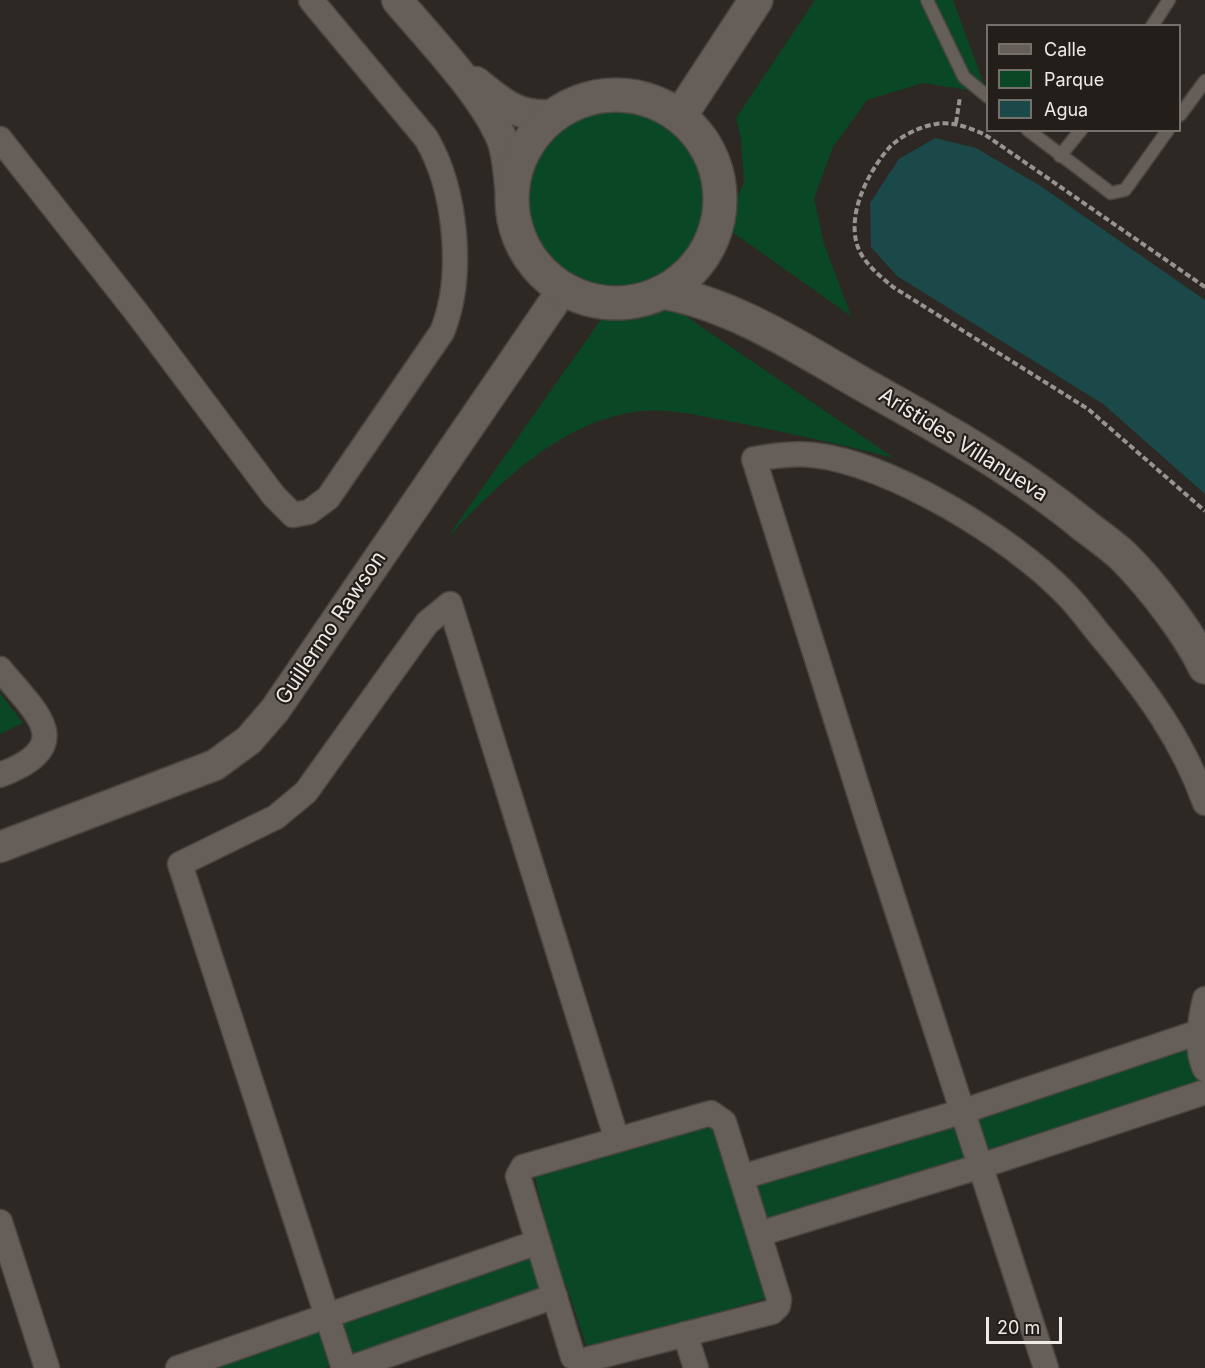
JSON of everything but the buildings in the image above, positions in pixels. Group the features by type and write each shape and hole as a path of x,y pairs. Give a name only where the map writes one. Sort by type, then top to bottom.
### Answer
{"main road":[{"path":"670,110 731,0"},
{"path":"670,110 756,0"},
{"path":"606,95 634,96 670,110 702,140 716,170 720,203 714,235 697,264 682,280 663,292 638,301 612,303 586,299 562,289 542,273 526,252 516,228 512,202 513,182 527,145 554,115 579,102 606,95"},
{"name":"Arístides Villanueva","path":"697,264 727,297 801,350"},
{"name":"Arístides Villanueva","path":"663,292 687,296 734,314 980,450 1056,502 1124,557 1160,601 1205,667"}],"street":[{"path":"0,139 137,313 274,496 293,515 309,512 328,498 442,332 451,311 454,270 452,207 437,156 426,138 311,0"},
{"path":"397,0 446,57 496,125 504,145 512,202"},
{"path":"446,57 499,100 518,112 534,117 554,115"},
{"name":"Guillermo Rawson","path":"0,847 215,765 249,740 275,710 562,289"},
{"path":"1046,1368 869,824 754,459 784,454 815,455 877,472 956,511 1020,555 1065,592 1148,692 1173,731 1205,803"},
{"path":"344,1368 180,864 276,817 306,792 427,623 450,604 616,1140"},
{"path":"0,669 42,720 46,736 39,752 24,766 2,770"},
{"path":"1205,999 1200,1057 1205,1069"},
{"path":"742,1178 964,1111 1203,1031"},
{"path":"759,1234 981,1166 1205,1092"},
{"path":"715,1114 724,1122 742,1178 779,1299 778,1306 772,1312 581,1361 573,1357 518,1176 523,1167 715,1114"},
{"path":"0,1222 47,1368"},
{"path":"178,1368 538,1242"},
{"path":"351,1368 555,1296"},
{"path":"685,1335 696,1368"}],"lane":[{"path":"927,0 963,77 986,96"},
{"path":"1153,24 1169,0"},
{"path":"1181,112 1205,81"},
{"path":"1030,132 1111,193 1125,189 1167,132"},
{"path":"1060,156 1079,132"}],"path":[{"path":"1205,287 984,134 956,123 936,124 909,134 889,147 860,196 855,224 859,249 875,272 893,287 1088,409 1205,511"}],"green space":[{"path":"815,0 953,0 986,90 986,93 923,83 867,100 833,147 814,198 824,244 851,316 725,227 744,182 741,140 736,118"},
{"path":"622,110 664,125 681,137 695,152 704,169 708,189 707,210 691,253 658,282 684,315 894,458 729,421 670,411 634,412 579,429 554,443 508,478 447,538 621,291 601,289 571,278 539,245 528,209 529,181 541,152 562,129 590,114"},
{"path":"0,693 23,723 0,734"},
{"path":"1205,1041 1205,1088 754,1238 767,1298 588,1351 566,1285 325,1368 187,1368 551,1245 534,1174 712,1116 737,1185"}],"water":[{"path":"935,138 976,148 1039,185 1205,300 1205,494 1103,404 897,276 871,247 870,203 899,159"}]}
